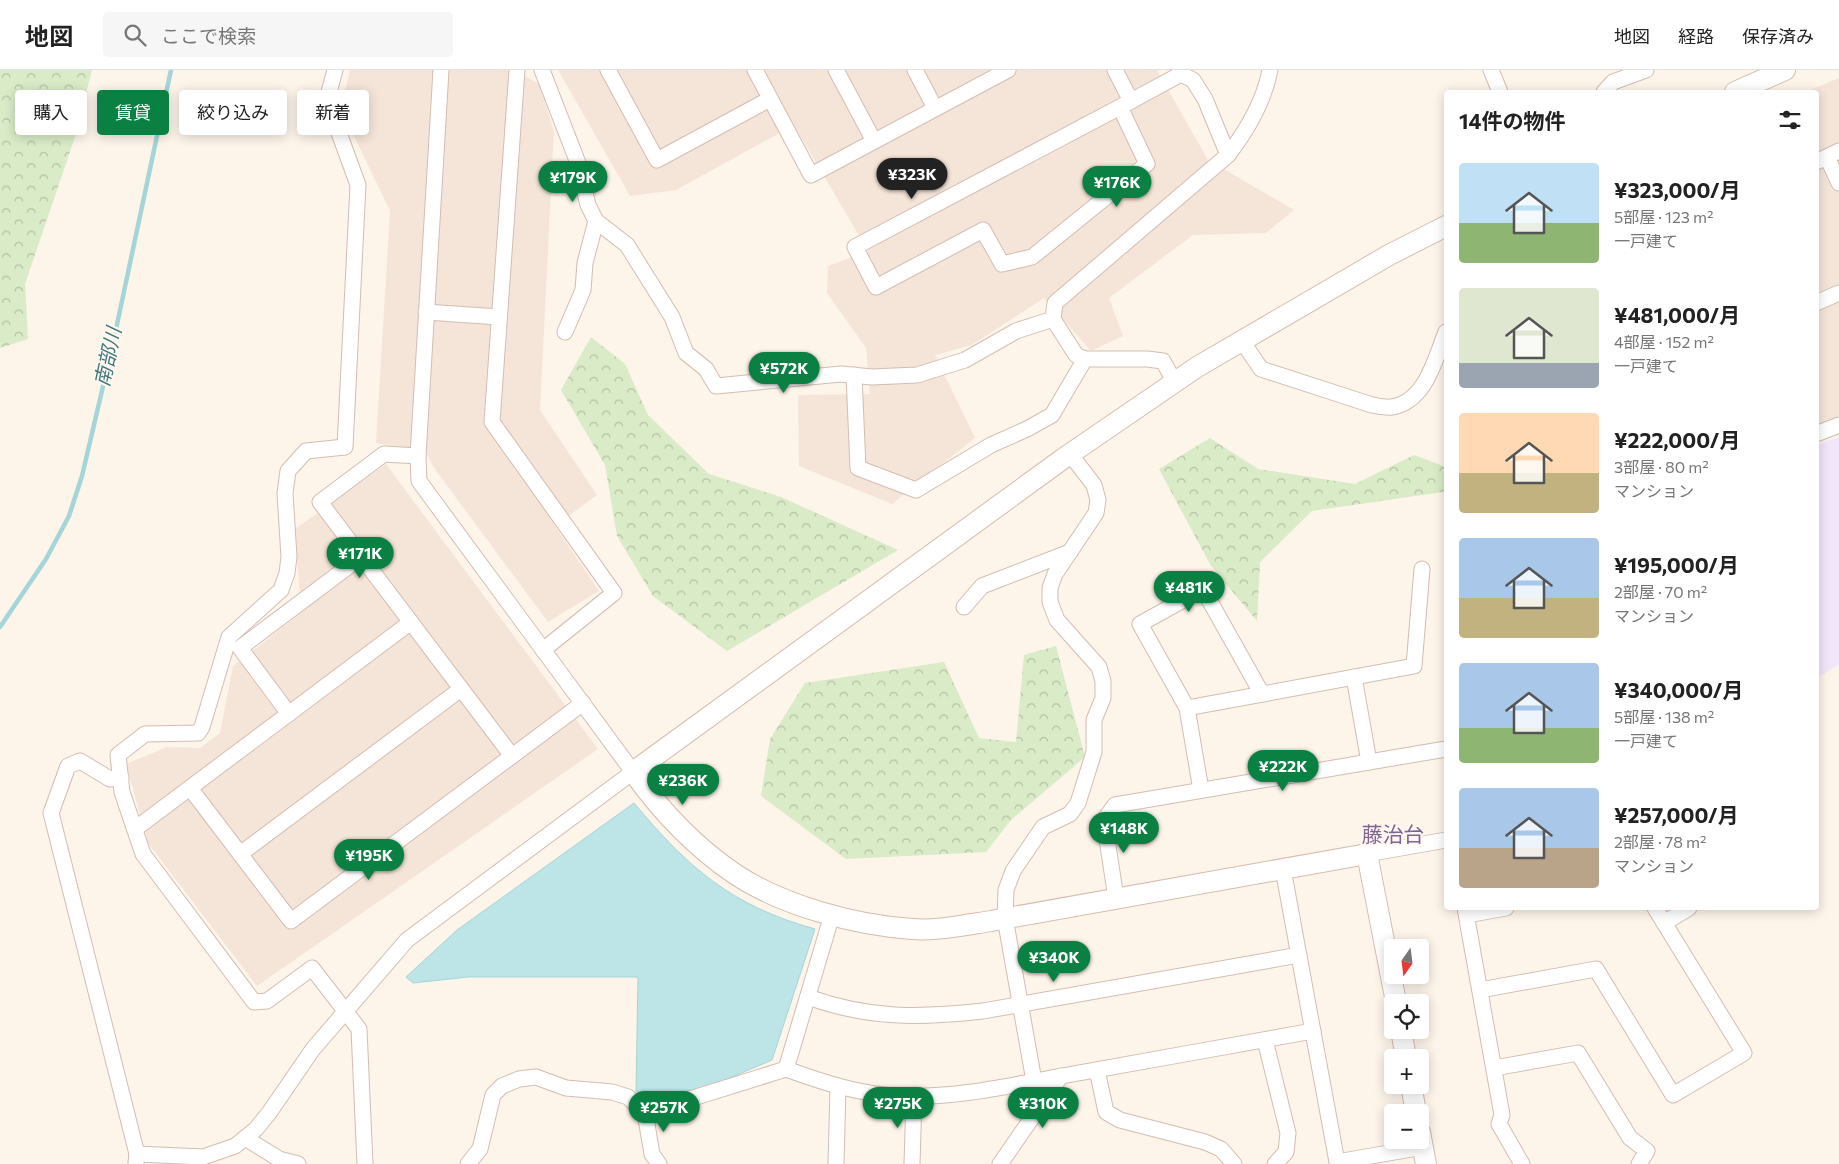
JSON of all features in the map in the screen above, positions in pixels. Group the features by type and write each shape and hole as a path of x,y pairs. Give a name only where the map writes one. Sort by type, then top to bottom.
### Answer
{"street":[{"path":"335,70 328,96 331,111 358,185 345,447 306,451 288,471 284,493 290,557 287,573 281,590 230,637 202,727 198,733 145,734 118,755 122,792 143,854 254,1002 267,1001 312,968 359,1029 365,1164"},
{"path":"441,70 418,456 419,481 654,800 674,822 736,875 779,896 832,915 878,925 913,929 949,928 1444,840"},
{"path":"517,70 492,422 614,593 544,650"},
{"path":"542,70 578,163 588,204 596,221 627,245 672,317 686,352 706,369 716,386 842,374 872,378 917,375 965,360 1016,331 1053,319"},
{"path":"608,70 656,160 770,100"},
{"path":"754,70 811,174 1008,70"},
{"path":"836,70 874,141"},
{"path":"915,70 935,108"},
{"path":"1114,70 1125,104 1147,164 1032,257 1002,264 984,230 876,287 855,247 1125,104 1181,74 1193,80 1205,99 1228,154"},
{"path":"1175,383 1163,361 1147,359 1085,359 1076,355 1053,319 1055,303 1228,154 1247,130 1264,95 1270,70"},
{"path":"1491,70 1499,90"},
{"path":"1606,90 1613,82 1646,70"},
{"path":"1740,90 1785,70"},
{"path":"1828,156 1839,183"},
{"path":"565,332 583,290 585,263 596,221"},
{"path":"121,778 110,779 80,761 68,766 51,813 136,1159 203,1157 235,1146 269,1114 313,1049 406,940 1070,454 1197,367 1389,255 1444,227"},
{"path":"1819,302 1839,293"},
{"path":"426,312 499,317"},
{"path":"1242,341 1261,369 1372,405 1391,408 1417,395 1425,383 1444,337"},
{"path":"854,375 858,468 916,490 991,445 1027,429 1052,415 1085,359"},
{"path":"1819,433 1839,425"},
{"path":"418,456 384,454 320,502 512,756"},
{"path":"1034,1081 1004,918 1006,890 1013,871 1043,828 1070,814 1078,803 1094,752 1094,720 1103,698 1103,681 1099,667 1057,620 1050,602 1050,588 1055,574 1096,514 1098,500 1094,485 1070,454"},
{"path":"964,607 982,586 1070,552"},
{"path":"289,714 240,648 361,556"},
{"path":"1187,708 1414,666 1422,569"},
{"path":"1201,790 1187,708 1140,624 1203,589 1262,694"},
{"path":"135,829 411,622"},
{"path":"1354,677 1369,762"},
{"path":"240,854 461,689"},
{"path":"190,788 291,921 583,703"},
{"path":"1116,898 1104,820 1115,805 1444,749"},
{"path":"1367,854 1394,994"},
{"path":"1283,868 1337,1162 1412,1149"},
{"path":"1479,910 1466,911 1502,1115 1499,1124 1522,1164"},
{"path":"1480,990 1596,969 1673,1095 1744,1053 1656,910"},
{"path":"1664,923 1686,910"},
{"path":"786,1070 832,915"},
{"path":"808,997 829,1004 898,1016 934,1016 1020,1004 1299,955"},
{"path":"645,1113 786,1070 838,1086 896,1096 914,1096 972,1091 1034,1081 1313,1031"},
{"path":"1265,1040 1288,1133 1286,1152 1275,1164"},
{"path":"1494,1068 1578,1053 1630,1138 1647,1151 1639,1164"},
{"path":"1097,1070 1106,1112 1120,1120 1205,1142 1221,1149 1234,1164"},
{"path":"1000,1164 1061,1076"},
{"path":"468,1164 480,1149 493,1095 502,1086 519,1079 536,1078 566,1088 612,1092 628,1097 645,1113 652,1154 659,1164"},
{"path":"836,1164 838,1086"},
{"path":"912,1164 914,1096"},
{"path":"245,1138 259,1149 279,1159 298,1164"}],"shaded area":[{"path":"350,70 515,70 539,84 554,131 540,410 597,495 555,526 599,591 548,622 434,468 426,452 376,443 390,211 353,135 369,135 369,90 345,90"},
{"path":"558,70 1157,70 1208,160 1294,210 1266,233 1193,235 1109,298 1123,336 1091,351 1044,298 972,345 935,355 975,438 892,504 799,466 798,395 870,394 866,348 827,293 828,266 868,251 794,125 676,190 630,196"},
{"path":"1839,78 1839,416 1819,424 1819,90 1810,90"},
{"path":"1839,437 1839,664 1819,677 1819,444"},
{"path":"386,464 598,749 257,986 148,843 126,764 167,747 200,748 220,733 233,666 301,613 295,529"}],"green space":[{"path":"0,70 92,70 87,90 15,90 15,135 75,135 25,284 28,339 0,348"},
{"path":"591,337 625,364 648,415 709,474 781,497 898,550 727,651 653,596 617,536 605,465 561,390"},
{"path":"1210,438 1258,469 1355,484 1414,455 1444,466 1444,494 1443,492 1312,511 1260,562 1257,621 1211,566 1159,469"},
{"path":"1056,646 1085,757 1011,820 986,852 846,859 761,796 770,739 805,683 944,662 979,738 1016,742 1024,655"}],"water":[{"path":"634,803 673,847 714,882 759,909 815,929 772,1060 713,1085 646,1100 636,1091 638,977 468,977 413,983 406,977 457,930"}],"waterway":[{"name":"南部川","path":"0,627 46,559 69,516 82,476 112,348 171,70"}],"district":[{"name":"藤治台","path":"1393,835"}]}
